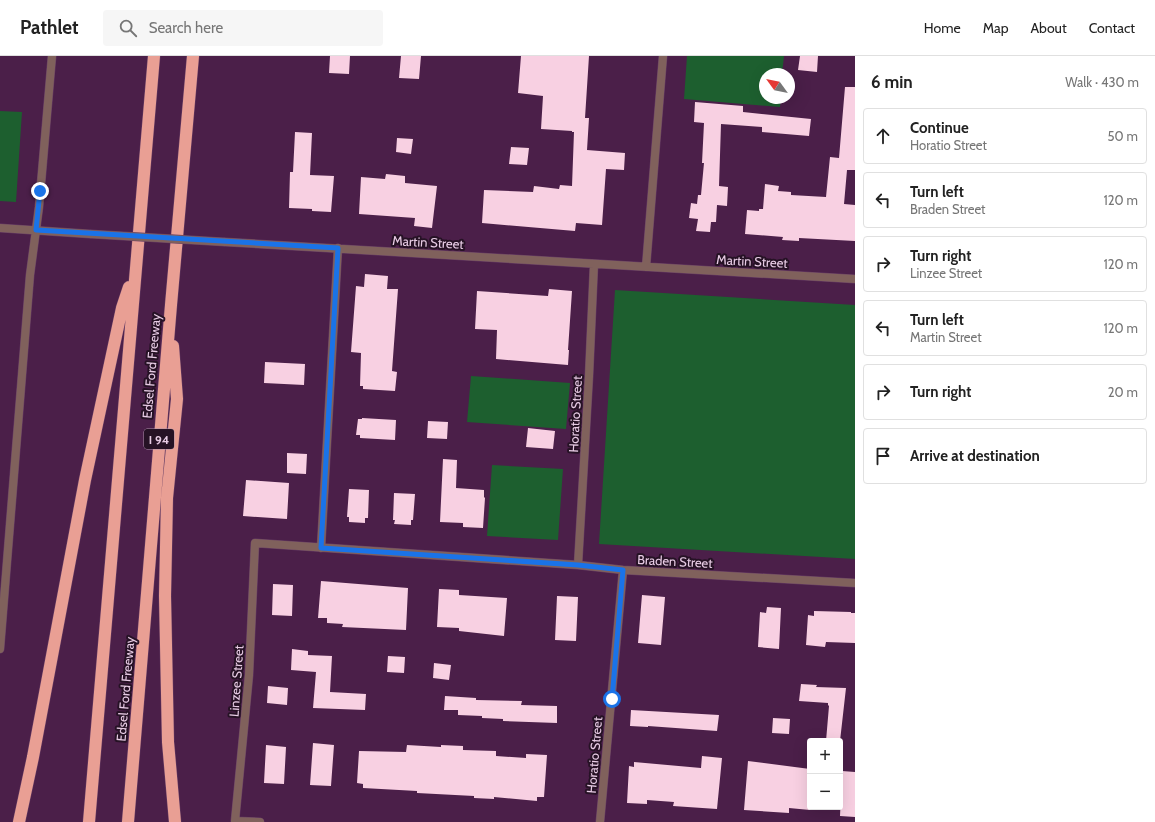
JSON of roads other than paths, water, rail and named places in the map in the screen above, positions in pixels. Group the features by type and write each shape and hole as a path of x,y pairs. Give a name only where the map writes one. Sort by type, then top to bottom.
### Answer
{"highway":[{"name":"Edsel Ford Freeway","path":"89,822 154,56"},
{"name":"Edsel Ford Freeway","path":"128,822 170,305 193,56"},
{"path":"19,822 36,741 85,480 122,308 135,269"},
{"path":"170,305 177,399 167,498 165,596 168,742 175,822"}],"street":[{"path":"0,649 30,275 36,230 52,56"},
{"path":"646,267 663,56"},
{"name":"Martin Street","path":"0,228 855,279"},
{"path":"321,548 338,248"},
{"name":"Horatio Street","path":"578,565 594,264"},
{"name":"Braden Street","path":"255,542 321,548 578,565 623,570 855,583"},
{"name":"Linzee Street","path":"255,542 249,675 235,821 260,822"},
{"name":"Horatio Street","path":"600,822 623,570"}]}
